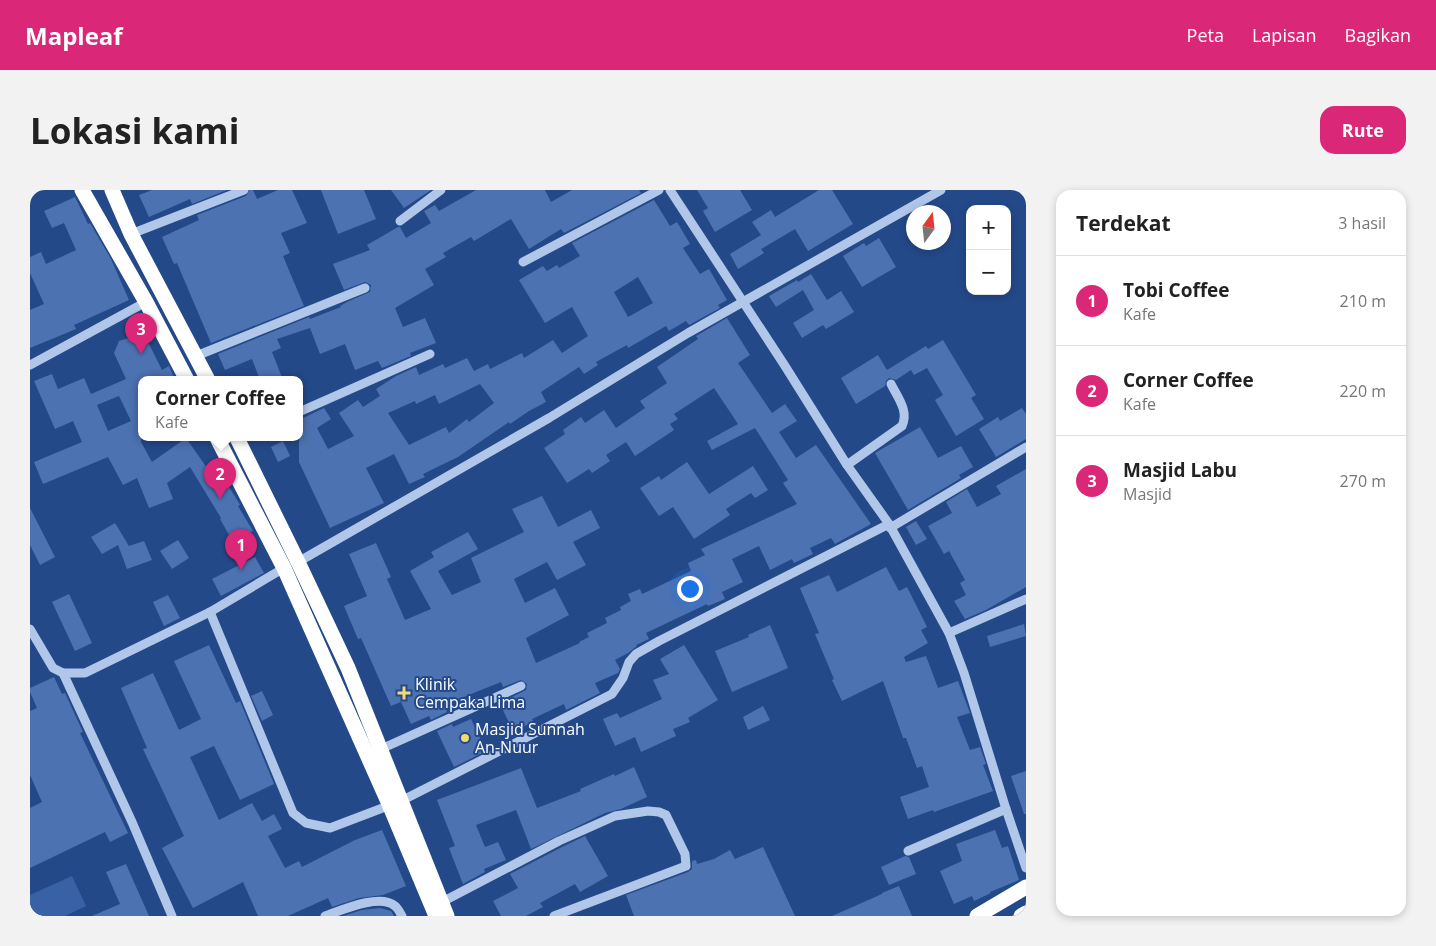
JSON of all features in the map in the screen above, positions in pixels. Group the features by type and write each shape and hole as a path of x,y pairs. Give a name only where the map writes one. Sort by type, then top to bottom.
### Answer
{"highway":[{"path":"82,190 146,302 185,376"},
{"path":"112,190 131,234 206,376"},
{"path":"219,441 348,668 397,794 395,802"},
{"path":"240,441 291,565 442,911"},
{"path":"977,916 1026,887"},
{"path":"1021,916 1026,913"}],"street":[{"path":"131,234 244,190"},
{"path":"400,221 441,190"},
{"path":"523,262 659,190"},
{"path":"670,190 742,302 786,366 847,465 890,526 949,633 964,673 1026,868"},
{"path":"30,629 52,668 63,673 85,673 210,612 549,418 618,374 742,302 941,190"},
{"path":"196,356 365,288"},
{"path":"30,365 146,302"},
{"path":"303,410 430,354"},
{"path":"847,465 902,426 905,412 891,384"},
{"path":"210,612 293,813 306,823 330,828 395,802 612,694 621,683 629,662 636,654 659,640 890,526 1026,447"},
{"path":"949,633 1026,599"},
{"path":"63,673 132,822 172,916"},
{"path":"381,749 521,686"},
{"path":"908,851 1006,809"},
{"path":"442,911 559,841 615,816 648,811 666,815 685,854 686,866 554,916"},
{"path":"326,916 379,900 396,906 402,916"}],"shaded area":[{"path":"72,876 86,906 65,916 30,916 30,895"}],"building":[{"path":"152,190 227,190 192,204 190,199 149,217 139,195"},
{"path":"250,190 253,190 257,199 278,190 292,190 307,223 281,233 290,253 283,256 304,306 211,343 177,263 174,264 162,237 199,220 197,215 246,196"},
{"path":"321,190 364,190 376,219 338,234"},
{"path":"391,190 431,190 404,208"},
{"path":"476,190 545,190 551,202 572,190 639,190 641,193 564,233 561,229 529,249 511,219 474,241 471,237 443,253 446,257 425,269 434,285 395,308 403,327 425,318 436,343 410,353 411,356 382,368 378,361 355,370 345,344 320,354 310,328 277,339 281,348 272,352 281,376 258,376 252,359 225,370 218,354 309,317 310,319 341,307 349,301 370,292 371,285 365,282 344,290 333,264 370,250 367,245 398,227 400,227 406,238 431,223 424,211 435,205 439,211"},
{"path":"697,190 740,190 752,210 715,232 703,211 708,208"},
{"path":"819,190 832,190 853,224 808,251 795,229 761,249 764,253 738,269 730,254 761,235 752,222 771,210 775,217"},
{"path":"75,197 88,224 90,223 111,259 129,300 74,325 76,329 30,348 30,310 44,304 30,273 30,257 41,252 46,264 76,250 64,223 52,228 44,211"},
{"path":"654,200 670,226 677,222 690,244 683,248 700,274 709,269 727,300 718,305 720,308 689,325 686,321 669,331 666,326 628,348 627,345 596,362 598,365 584,374 579,367 541,392 546,402 510,424 509,422 458,457 423,474 425,477 409,484 394,454 366,468 384,503 330,528 299,462 299,441 303,441 303,418 324,408 331,419 317,428 328,449 354,436 339,413 358,400 363,407 380,396 376,389 396,376 416,367 419,375 443,364 445,368 467,358 474,371 488,364 490,369 522,353 524,358 553,340 562,353 588,336 572,307 545,323 519,280 543,266 547,271 557,265 559,268 580,256 572,243","holes":["638,277 653,303 628,317 614,292","480,384 494,403 469,422 467,419 449,433 446,427 409,445 388,413 415,401 416,404 435,395 439,404"]},
{"path":"879,238 896,267 862,287 843,256 864,243 866,246"},
{"path":"811,274 827,300 841,291 854,312 826,329 823,325 802,338 793,323 814,310 803,290 776,307 769,296"},
{"path":"727,318 750,355 738,363 772,413 785,404 797,421 779,432 796,458 816,445 871,524 835,544 831,538 810,548 813,554 794,563 792,559 770,570 759,546 732,559 743,582 722,592 725,599 708,606 707,604 646,633 649,639 636,645 628,653 615,660 620,669 618,673 595,683 600,693 566,710 564,704 532,719 534,722 513,731 501,706 509,702 508,699 526,690 527,684 521,680 503,687 501,682 444,705 447,712 431,720 429,716 411,724 401,702 391,706 361,638 358,639 344,606 367,596 349,554 376,543 391,577 387,579 405,620 431,609 410,571 434,557 431,552 468,532 478,549 438,571 452,595 481,582 471,558 524,532 512,509 542,496 558,527 591,510 600,528 573,542 586,565 557,580 547,562 514,579 525,603 555,588 569,615 526,638 536,663 589,637 587,633 607,623 605,618 621,610 620,607 631,601 628,594 640,589 642,594 691,571 688,563 705,555 701,549 797,504 783,483 788,480 755,428 712,450 707,441 738,424 714,388 674,414 678,419 670,424 674,430 635,456 626,442 606,455 610,461 592,473 589,469 567,483 544,448 565,434 563,430 581,417 585,423 604,410 616,428 645,408 640,401 667,383 657,367 698,339 696,336"},
{"path":"135,336 147,340 162,370 169,366 173,376 138,376 138,441 141,441 152,462 182,441 188,441 212,475 222,468 230,484 228,485 240,505 238,506 253,531 233,542 221,518 190,467 167,483 173,499 149,508 137,478 123,485 108,457 43,484 34,462 82,442 73,421 55,429 34,381 52,374 58,389 84,378 91,394 126,379 114,353 119,341","holes":["119,396 131,421 108,431 97,405"]},
{"path":"943,340 976,395 971,398 984,419 956,436 935,400 943,395 927,368 914,375 911,370 896,380 889,378 885,386 856,404 841,378 878,355 887,370 926,346 928,349"},
{"path":"1022,408 1026,414 1026,439 996,457 979,429 998,417 1000,421"},
{"path":"920,427 938,458 961,446 973,467 959,475 961,478 908,510 875,453"},
{"path":"283,441 290,456 278,462 271,447"},
{"path":"687,462 709,494 753,466 768,490 755,498 751,493 726,509 730,515 694,539 673,507 659,516 640,488 659,476 661,480"},
{"path":"1026,469 1026,587 986,610 965,619 954,601 966,595 960,583 965,580 949,551 944,554 928,526 952,513 946,502 967,489 977,507 1001,494 996,486"},
{"path":"30,508 55,557 40,565 30,545"},
{"path":"916,521 927,539 916,545 906,527"},
{"path":"115,523 129,546 144,541 152,560 127,569 118,545 102,554 91,537"},
{"path":"178,540 189,558 172,569 160,551"},
{"path":"255,557 264,573 221,596 212,579"},
{"path":"886,567 899,591 907,587 927,627 921,630 928,643 904,657 906,662 926,656 938,688 958,681 970,713 957,717 970,750 980,747 986,764 983,765 993,791 908,819 900,797 929,787 922,766 917,768 906,738 903,738 883,681 842,701 815,634 819,633 800,588 829,575 837,592"},
{"path":"69,594 92,643 75,651 52,602"},
{"path":"168,595 180,618 164,626 153,602"},
{"path":"1024,624 1026,636 990,647 987,636"},
{"path":"770,625 788,668 732,692 715,651 749,637 748,635"},
{"path":"209,645 236,703 240,701 274,784 240,800 214,746 190,757 219,820 252,803 262,821 274,814 282,829 268,836 285,868 299,861 302,867 355,840 382,830 406,886 383,895 359,898 332,907 328,898 288,916 258,916 243,882 193,908 162,848 184,836 143,749 147,748 121,688 153,673 179,730 201,719 174,661"},
{"path":"684,645 718,700 688,718 690,722 673,729 676,736 641,752 635,737 615,746 603,719 617,713 620,718 662,699 653,680 669,674 660,659"},
{"path":"54,677 62,694 65,693 83,732 80,733 128,833 110,842 105,832 30,868 30,808 42,802 30,775 30,711 37,708 30,688"},
{"path":"262,691 273,715 262,721 251,696"},
{"path":"763,706 770,720 748,730 743,717"},
{"path":"471,719 486,751 454,767 437,731 452,724 453,727"},
{"path":"634,767 647,797 621,809 605,813 531,849 516,810 476,825 485,847 498,842 506,860 484,869 485,872 463,884 449,848 455,846 437,800 521,768 537,808"},
{"path":"1026,771 1026,814 1024,814 1011,776"},
{"path":"995,830 1002,848 1008,846 1019,880 974,901 972,896 954,904 940,871 962,861 956,844"},
{"path":"585,836 608,876 580,892 575,884 540,903 543,907 526,916 501,916 493,901 518,888 510,874"},
{"path":"763,847 795,916 634,916 626,895 688,872 692,869 692,861 696,860 697,864 714,859 730,850 735,859"},
{"path":"905,856 909,857 916,874 889,885 881,867"},
{"path":"126,864 149,916 92,916 120,904 106,872"},
{"path":"899,886 912,916 832,916 882,893"},
{"path":"380,908 391,911 394,916 343,916 362,910"}],"place":[{"name":"Masjid Labu","path":"141,354"},
{"name":"Corner Coffee","path":"220,499"},
{"name":"Tobi Coffee","path":"241,570"},
{"name":"Klinik Cempaka Lima","path":"404,693"},
{"name":"Masjid Sunnah An-Nuur","path":"465,738"}]}
